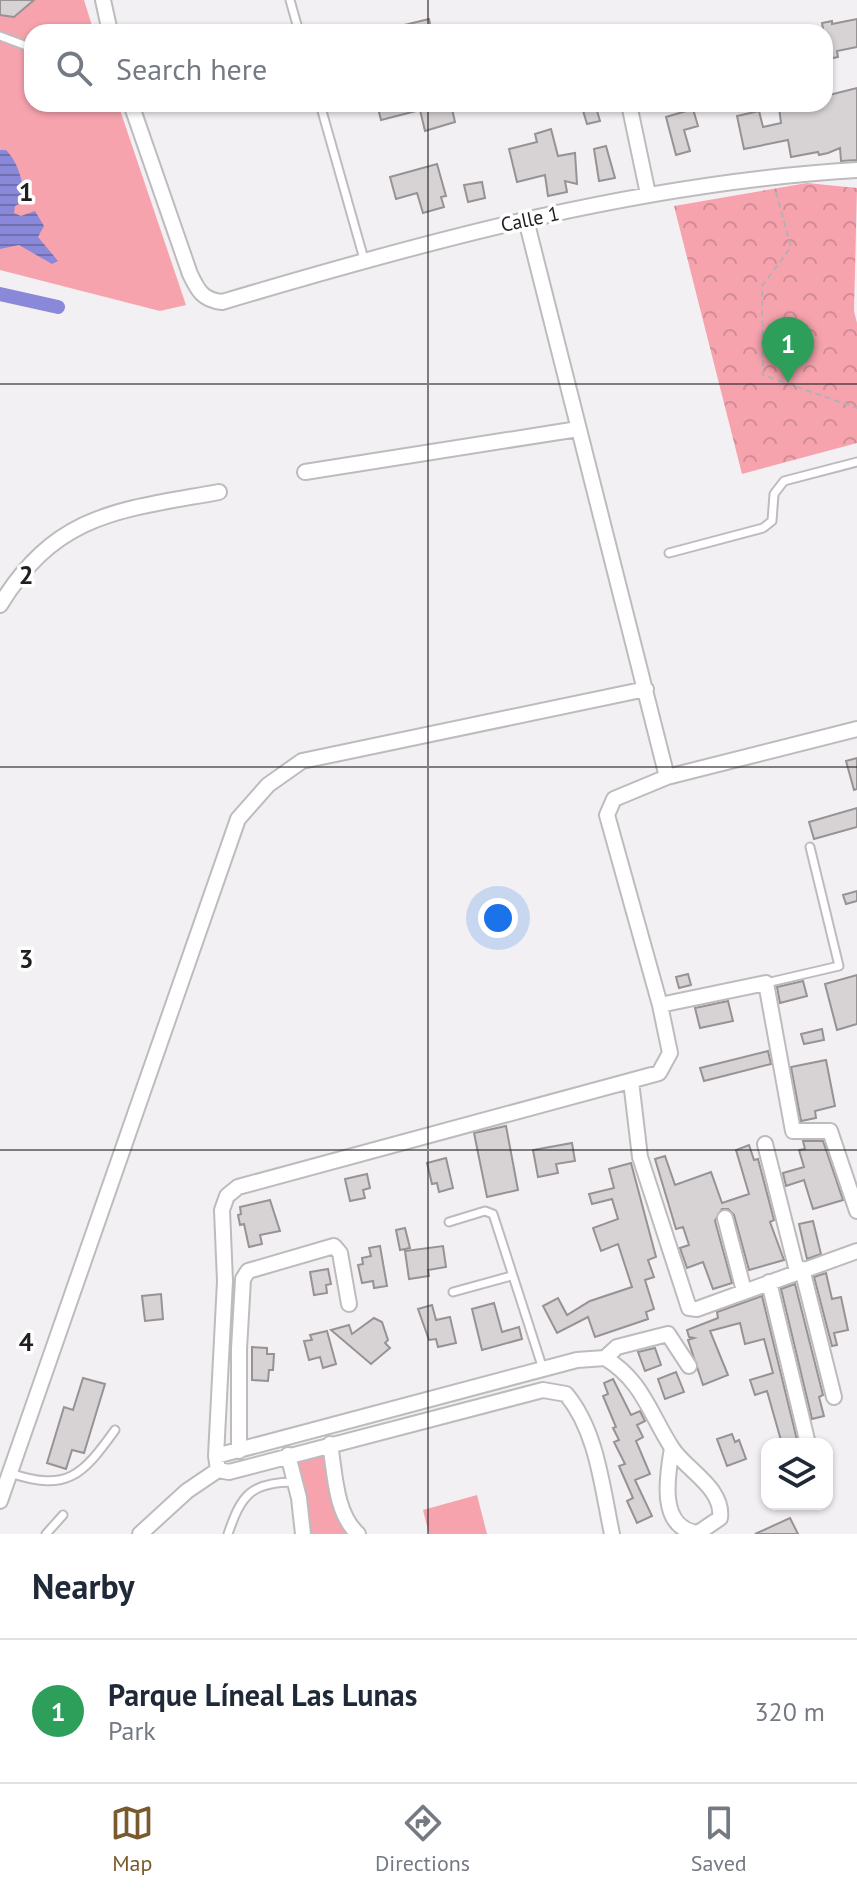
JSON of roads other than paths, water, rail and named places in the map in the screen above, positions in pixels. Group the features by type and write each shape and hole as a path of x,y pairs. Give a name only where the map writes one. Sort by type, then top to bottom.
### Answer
{"street":[{"path":"103,0 108,24"},
{"name":"Calle 1","path":"134,112 198,292 211,301 222,302 448,236 648,194 771,175 857,170"},
{"path":"631,112 648,194"},
{"path":"526,220 667,777"},
{"path":"305,472 578,429"},
{"path":"0,605 19,573 79,525 114,512 219,492"},
{"path":"0,1501 238,819 268,785 302,761 646,689"},
{"path":"217,1463 225,1281 222,1210 227,1196 253,1183 659,1073 670,1053 660,1005 607,815 614,799 667,777 857,729"},
{"path":"660,1005 766,983 793,1131 830,1131 857,1211"},
{"path":"631,1081 640,1157 689,1308 697,1309 857,1251"},
{"path":"765,1144 834,1397"},
{"path":"725,1218 744,1291"},
{"path":"239,1451 239,1349 243,1279 248,1271 334,1246 340,1253 349,1304"},
{"path":"769,1282 807,1438"},
{"path":"605,1358 617,1347 668,1334 689,1366"},
{"path":"140,1534 217,1463 239,1451 577,1360 605,1358 620,1367 645,1396 672,1448 717,1499 721,1508 720,1518 698,1533 678,1525 671,1514 668,1499 672,1448"},
{"path":"217,1463 229,1472 543,1390 566,1394 581,1411 593,1448 612,1534"},
{"path":"330,1444 342,1510 347,1524 358,1534"},
{"path":"288,1455 296,1482 303,1534"}],"lane":[{"path":"290,0 297,24"},
{"path":"0,36 24,45"},
{"path":"322,112 364,259"},
{"path":"669,553 763,528 772,521 774,494 784,481 857,462"},
{"path":"766,983 839,966 810,847"},
{"path":"449,1222 485,1211 493,1214 543,1370"},
{"path":"453,1292 511,1276"},
{"path":"10,1473 41,1484 70,1478 92,1462 115,1430"},
{"path":"228,1534 238,1503 248,1492 281,1482 296,1482"},
{"path":"46,1534 63,1515"}],"waterway":[{"path":"0,294 58,307"}],"place":[{"name":"Parque Líneal Las Lunas","path":"788,383"}]}
